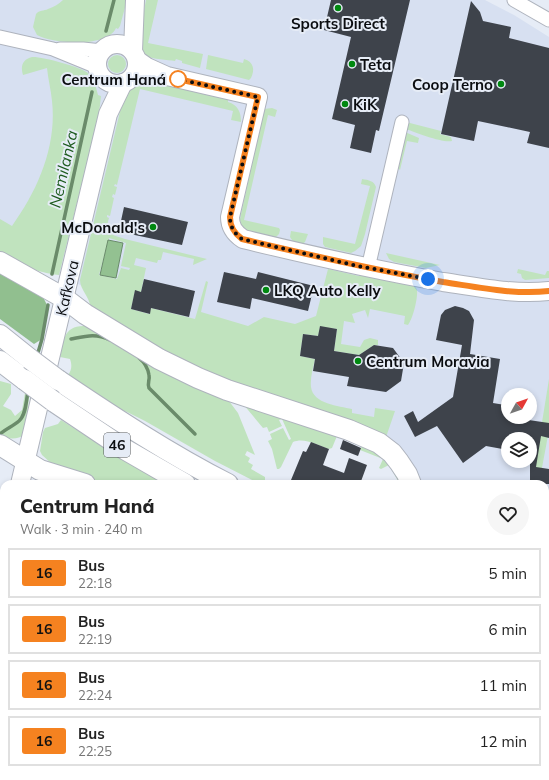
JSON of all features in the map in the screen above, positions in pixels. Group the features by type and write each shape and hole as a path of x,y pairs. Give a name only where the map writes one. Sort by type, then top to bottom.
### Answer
{"main road":[{"path":"0,262 64,298 85,314 159,359 198,378 227,390 349,430 379,443 392,453 407,474 409,480"},
{"name":"46","path":"0,335 58,380 148,438 220,480"},
{"name":"46","path":"0,361 53,401 126,450 178,480"},
{"path":"0,445 47,474 70,480"}],"street":[{"name":"Kafkova","path":"21,480 108,114 127,81 137,69 135,56 135,0"},
{"name":"Kafkova","path":"108,114 104,60 122,31 135,0"},
{"path":"514,0 549,20"},
{"path":"0,37 53,50 83,49 104,60 112,84 167,76"},
{"path":"104,60 123,45 147,67 167,76 258,97 230,217 230,224 237,235 242,239 368,268 497,290 530,292 549,291"},
{"path":"368,268 402,122"}],"shaded area":[{"path":"0,0 485,0 514,15 549,37 549,480 413,480 306,398 38,264 0,243"},
{"path":"63,0 127,0 120,26 118,29 116,28 111,34 102,39 67,42 55,41 37,35 33,27 36,14 60,3"},
{"path":"146,0 158,0 148,43 203,54 200,68 182,63 182,61 176,59 175,61 156,59 147,56 142,46 141,38"},
{"path":"117,55 123,58 126,64 123,70 117,73 111,70 108,64 111,58"},
{"path":"208,55 243,63 244,59 247,60 253,67 251,78 249,80 206,69"},
{"path":"32,57 61,62 88,73 92,77 98,95 101,96 99,114 59,275 42,272 28,267 0,253 0,219 12,226 30,198 44,167 52,134 52,101 47,68 23,75 22,72 24,61"},
{"path":"150,84 171,86 172,84 228,98 228,102 237,107 241,122 231,120 233,111 140,89 117,185 115,184 114,186 117,187 115,195 113,194 112,197 114,198 110,216 107,215 109,218 108,231 113,235 125,239 207,259 193,265 194,259 163,252 161,260 158,260 157,263 136,258 134,265 146,268 141,292 135,291 131,309 149,314 151,308 195,319 206,281 208,282 201,312 248,326 264,317 295,324 316,316 328,269 359,276 360,273 413,284 417,290 417,298 408,325 404,324 405,316 370,309 368,318 365,310 352,314 355,323 344,321 341,344 360,347 364,340 370,338 378,340 378,345 374,345 359,355 334,351 337,329 320,327 318,336 303,334 300,356 315,359 311,387 316,397 327,403 352,409 352,413 374,417 375,408 395,411 385,440 200,372 90,308 89,301 80,284 80,280 122,103 129,91 139,85","holes":["109,238 126,243 121,266 130,268 129,270 121,268 117,279 99,275"]},
{"path":"272,108 277,110 275,117 268,115 244,220 279,228 279,234 275,238 248,232 241,224 240,219 264,109"},
{"path":"406,122 441,131 440,134 451,137 452,141 436,139 406,129"},
{"path":"405,132 419,138 418,143 407,141 400,170 398,168"},
{"path":"362,179 371,181 376,187 361,246 351,253 325,247 323,244 323,237 355,244 370,186 361,184"},
{"path":"291,231 308,234 305,242 301,245 294,243 290,237"},
{"path":"108,240 123,243 116,278 100,275"},
{"path":"386,253 440,265 426,268 394,262 389,259"},
{"path":"518,269 545,275 547,271 549,271 549,278 525,280 522,278 521,274 517,273"},
{"path":"0,273 43,297 48,307 42,339 34,344 0,319"},
{"path":"86,322 229,401 238,413 255,455 247,451 245,455 250,458 248,462 253,465 251,469 265,477 265,480 252,480 215,461 145,421 117,408 68,375 71,363 70,359 60,357 62,345 69,331 78,326 85,326"},
{"path":"549,379 549,430 540,480 533,480 535,468 537,468 537,453"},
{"path":"0,381 11,384 11,394 3,406 11,410 15,416 22,410 25,393 29,397 28,407 32,408 26,434 19,437 10,438 0,434"},
{"path":"243,404 379,450 401,480 397,480 389,465 381,469 379,468 383,459 360,450 362,445 337,436 332,448 329,449 302,440 293,442 281,467 277,469 272,449 268,441 272,439 270,434 283,428 289,440 291,439 282,419 279,420 282,426 269,432 267,427 263,428"},
{"path":"61,420 121,458 160,480 93,480 52,464 42,455 40,451 45,428 58,424"}],"building":[{"path":"331,0 410,0 379,131 376,130 371,153 350,148 355,125 332,119 351,37 324,30"},
{"name":"Coop Terno","path":"471,1 480,12 483,21 511,27 509,38 549,48 549,148 527,143 530,132 478,121 474,141 441,134"},
{"name":"McDonald's","path":"124,207 188,222 182,245 130,234 119,230"},
{"name":"LKQ Auto Kelly","path":"224,272 256,279 258,272 314,286 308,311 252,298 250,309 217,302"},
{"path":"144,279 195,291 189,317 151,308 150,314 131,309 135,290 141,292"},
{"path":"455,306 469,311 474,320 470,354 500,359 493,403 501,404 501,424 537,424 537,421 549,423 549,438 541,436 537,461 537,432 501,432 501,449 486,446 463,463 437,426 415,437 404,416 413,411 418,422 453,397 462,345 436,340 441,315 445,310"},
{"name":"Centrum Moravia","path":"320,326 337,329 334,351 359,355 374,345 393,348 404,363 401,381 386,392 347,386 349,377 313,371 315,359 300,356 303,334 318,336"},
{"path":"343,440 361,448 358,456 340,449"},
{"path":"311,442 329,449 323,465 344,473 349,458 367,465 361,480 291,480 303,451 306,452"},
{"path":"537,467 549,469 549,480 530,480 530,468"}],"waterway":[{"name":"Nemilanka","path":"106,31 114,0"},
{"name":"Nemilanka","path":"52,274 92,92"},
{"name":"Nemilanka","path":"37,356 42,339 48,305"},
{"path":"71,339 86,336 100,336 110,340"},
{"path":"139,358 148,370 149,388 195,434"},
{"name":"Nemilanka","path":"0,434 17,423 21,418 24,412 28,392"}],"bus line":[{"name":"16","path":"178,79 258,97 230,217 230,224 233,230 242,239 358,266 410,276 506,291 549,291"}],"place":[{"name":"Sports Direct","path":"338,8"},
{"name":"Teta","path":"352,64"},
{"name":"Centrum Haná","path":"178,79"},
{"name":"Coop Terno","path":"501,84"},
{"name":"KiK","path":"345,104"},
{"name":"McDonald's","path":"153,227"},
{"name":"LKQ Auto Kelly","path":"266,290"},
{"name":"Centrum Moravia","path":"358,361"}],"route":[{"path":"178,79 258,97 230,217 230,224 233,230 242,239 358,266 428,279"}]}
